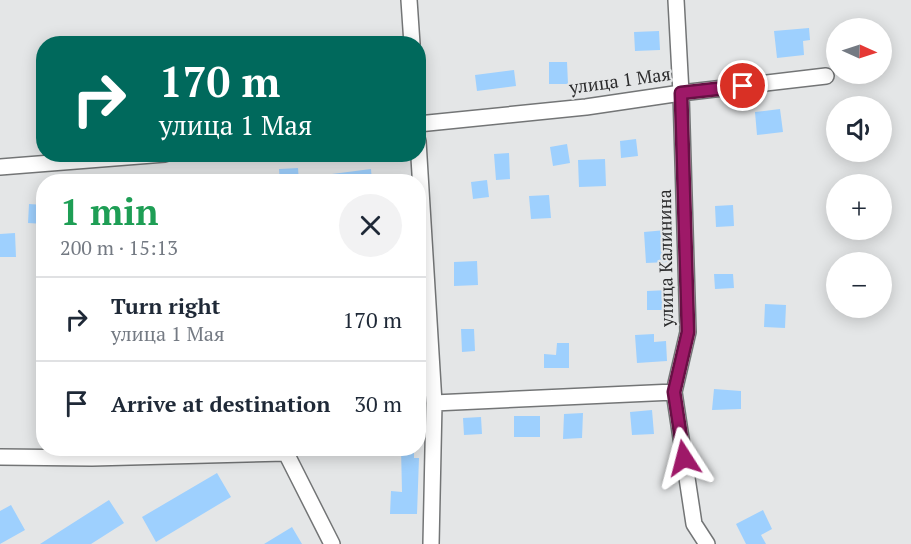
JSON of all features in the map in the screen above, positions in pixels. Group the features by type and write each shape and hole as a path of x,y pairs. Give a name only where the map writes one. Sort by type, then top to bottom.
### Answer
{"street":[{"path":"409,0 411,36"},
{"name":"улица Калинина","path":"676,0 688,332 674,392 694,524 707,544"},
{"name":"улица 1 Мая","path":"426,123 586,107 826,76"},
{"path":"0,167 63,162"},
{"path":"426,272 434,403 430,544"},
{"path":"434,403 674,392"},
{"path":"0,457 176,456"},
{"path":"288,456 332,544"}],"building":[{"path":"809,28 810,40 803,41 804,55 777,58 774,31"},
{"path":"659,31 660,50 635,51 634,32"},
{"path":"549,62 567,62 568,84 549,84"},
{"path":"514,70 516,86 477,91 475,75"},
{"path":"780,109 783,132 757,135 755,112"},
{"path":"636,139 638,156 621,158 620,141"},
{"path":"567,144 570,163 553,166 550,147"},
{"path":"509,153 510,179 496,180 494,154"},
{"path":"605,159 606,186 579,187 578,160"},
{"path":"298,168 298,174 279,174 279,169"},
{"path":"371,169 371,174 332,174"},
{"path":"487,180 489,197 473,199 471,182"},
{"path":"549,195 551,218 531,219 529,196"},
{"path":"29,204 36,204 36,224 28,223"},
{"path":"733,205 734,226 716,227 715,206"},
{"path":"666,230 668,262 646,263 644,232"},
{"path":"15,233 16,257 0,257 0,234"},
{"path":"477,261 478,285 454,286 454,262"},
{"path":"714,274 733,274 734,288 715,289"},
{"path":"669,290 669,310 647,310 647,291"},
{"path":"765,304 786,305 785,328 764,327"},
{"path":"461,329 474,329 475,351 462,352"},
{"path":"654,334 654,342 666,341 667,361 637,363 635,335"},
{"path":"557,343 569,343 569,368 544,368 544,354 556,355"},
{"path":"714,389 741,391 741,409 712,410"},
{"path":"652,410 654,434 632,435 630,412"},
{"path":"583,413 582,438 563,439 564,414"},
{"path":"514,416 540,416 540,437 514,437"},
{"path":"481,417 482,434 464,435 463,418"},
{"path":"401,456 419,458 417,514 390,514 391,491 402,492"},
{"path":"217,473 231,497 156,542 142,517"},
{"path":"109,500 124,523 91,544 40,544"},
{"path":"11,505 25,530 0,544 0,511"},
{"path":"763,510 772,529 761,535 766,544 746,544 736,524"},
{"path":"292,527 302,544 264,544"}],"route":[{"path":"684,458 674,392 688,332 681,93 743,86"}]}
